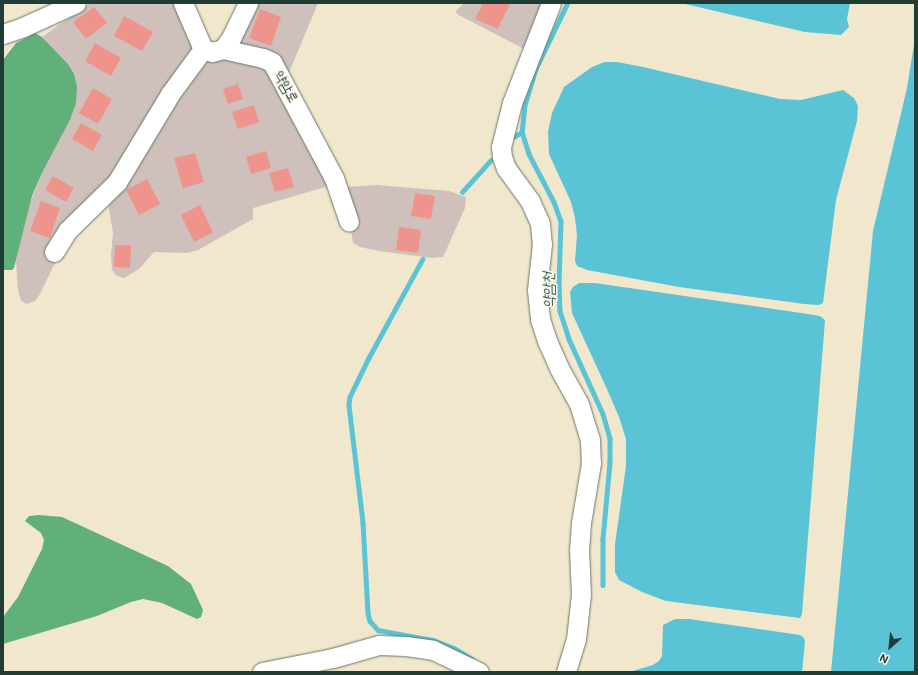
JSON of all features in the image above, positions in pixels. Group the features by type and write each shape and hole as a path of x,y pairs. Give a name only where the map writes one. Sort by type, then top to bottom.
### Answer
{"street":[{"path":"3,34 23,28 76,3"},
{"path":"54,252 68,230 117,182 170,94 203,49 183,3"},
{"path":"223,49 231,38 248,3"},
{"path":"551,3 512,103 501,147 502,157 506,168 530,201 540,223 542,244 537,290 540,319 548,343 559,368 579,404 590,440 591,463 581,523 579,549 581,594 576,639 566,672"},
{"name":"약암로","path":"203,49 212,52 223,49 263,58 272,62 334,178 349,222"},
{"path":"262,672 333,658 379,645 406,646 433,650 479,672"}],"shaded area":[{"path":"90,3 173,3 189,37 265,69 329,186 253,208 253,219 198,250 187,253 154,252 139,269 124,278 117,276 112,270 111,255 113,233 108,204 63,246 40,294 35,301 27,304 21,301 18,290 16,261 28,208 42,173 70,120 68,64 42,37"},
{"path":"254,3 318,3 288,75 235,47"},
{"path":"464,3 546,3 526,50 457,14 456,11"},
{"path":"377,185 449,191 466,197 465,208 443,257 432,258 379,251 360,247 353,243 345,187"}],"green space":[{"path":"35,33 42,37 68,64 74,74 77,87 76,103 70,120 42,173 32,196 14,268 12,270 4,270 3,60 16,43"},
{"path":"39,515 62,517 168,566 191,584 203,610 201,617 197,619 162,603 143,599 131,602 97,616 3,644 3,617 18,597 42,549 44,540 41,533 25,521 29,516"}],"water":[{"path":"681,3 850,3 847,19 849,27 841,35 805,32"},
{"path":"915,38 915,672 831,672 873,231 907,88"},
{"path":"605,62 617,62 643,67 780,99 801,100 843,90 854,98 858,106 857,121 836,200 823,303 819,305 804,304 679,287 587,270 577,266 575,261 577,235 575,218 571,202 549,154 548,132 552,113 564,87 592,67"},
{"path":"579,283 595,283 808,314 820,316 825,320 802,614 800,618 666,601 642,592 619,580 615,572 615,544 626,466 626,439 619,417 572,313 570,292 573,287"},
{"path":"675,619 689,619 800,635 804,638 805,642 802,672 629,672 653,665 659,661 662,656 663,625"}],"building":[{"path":"483,3 510,3 498,29 475,19"},
{"path":"94,7 107,23 86,39 73,22"},
{"path":"260,9 281,17 271,46 249,38"},
{"path":"124,16 153,32 142,51 114,36"},
{"path":"95,43 121,58 111,76 85,61"},
{"path":"238,84 243,99 228,104 223,89"},
{"path":"93,88 112,99 98,124 79,113"},
{"path":"254,105 259,122 238,129 232,112"},
{"path":"81,123 102,135 93,151 72,139"},
{"path":"266,151 271,168 251,174 246,157"},
{"path":"195,153 204,182 183,188 174,158"},
{"path":"288,168 294,187 275,192 269,173"},
{"path":"53,176 74,188 66,202 45,190"},
{"path":"147,179 160,204 139,215 126,190"},
{"path":"415,193 435,196 431,219 411,216"},
{"path":"41,201 60,208 50,238 30,231"},
{"path":"200,205 213,232 194,242 181,215"},
{"path":"399,227 421,230 418,253 396,250"},
{"path":"115,245 131,246 130,268 114,267"}],"waterway":[{"name":"약암천","path":"568,3 536,69 525,105 522,132 529,154 554,202 561,221 559,283 560,311 569,339 603,414 610,439 610,463 603,539 603,585"},
{"path":"513,137 522,132"},
{"path":"462,192 491,160"},
{"path":"423,259 369,358 350,397 349,405 363,523 368,613 370,621 378,630 433,640 454,648 472,659"}]}
